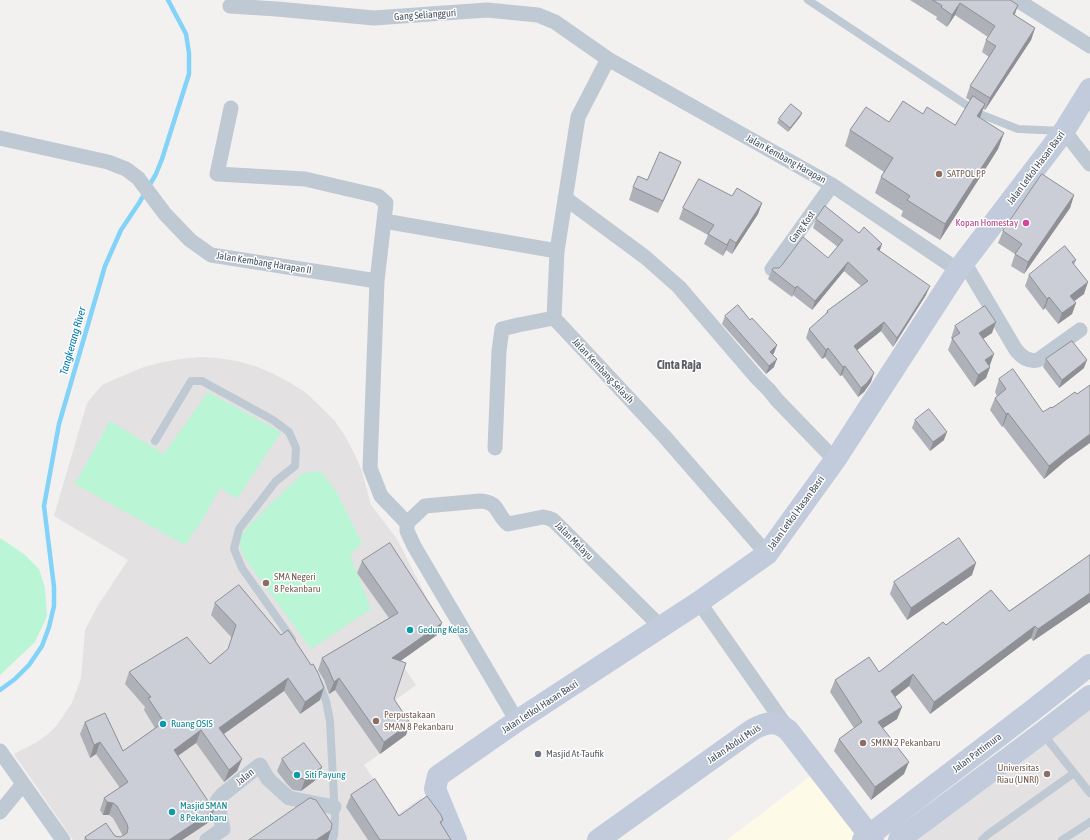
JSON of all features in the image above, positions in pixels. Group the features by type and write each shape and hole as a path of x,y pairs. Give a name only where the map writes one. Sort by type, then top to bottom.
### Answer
{"street":[{"path":"1017,0 1090,46"},
{"name":"Gang Seliangguri","path":"230,6 374,18 488,5 544,17 555,22 608,58"},
{"path":"495,448 498,351 502,329 554,318 557,251 578,117 608,58"},
{"name":"Jalan Kembang Harapan","path":"608,58 832,185 961,266"},
{"name":"Jalan Letkol Hasan Basri","path":"456,840 435,789 438,776 517,722 662,628 767,554 835,460 961,266 1064,131 1090,89"},
{"path":"231,108 217,174 305,179 378,196 386,203 377,280 370,468 381,496 407,523 407,531 414,546 517,722"},
{"path":"1064,131 1090,164"},
{"name":"Jalan Kembang Harapan II","path":"0,138 108,162 126,169 138,178 165,214 190,240 211,255 377,280"},
{"name":"Gang Kost","path":"772,269 832,185"},
{"path":"565,198 645,257 679,287 769,390 776,400 835,460"},
{"path":"384,221 557,251"},
{"path":"961,266 1022,357 1032,361 1038,360 1080,330"},
{"name":"Jalan Kembang Selasih","path":"554,318 664,436 767,554"},
{"name":"Jalan Melayu","path":"407,523 425,506 480,501 489,501 498,509 508,524 543,517 553,520 662,628"},
{"path":"699,602 788,730 852,812 865,839"},
{"name":"Jalan Pattimura","path":"865,839 1033,710 1090,664"},
{"path":"899,840 1042,734 1090,696"},
{"name":"Jalan Abdul Muis","path":"598,840 762,724 772,723 782,725 788,730"},
{"path":"0,751 63,840"},
{"name":"Jalan","path":"207,840 223,829 217,801 260,765 268,779 288,798 334,807"},
{"path":"0,812 23,784"}],"lane":[{"path":"808,0 980,114 1018,129 1064,131"},
{"path":"156,441 191,381 202,382 273,420 289,432 296,448 295,466 276,481 239,529 234,549 242,568 296,646"},
{"path":"315,676 326,701 330,722 334,807 334,836 332,840"},
{"path":"1042,734 1090,793"},
{"path":"982,840 1074,773"},
{"path":"1062,840 1090,822"}],"shaded area":[{"name":"SMA Negeri 8 Pekanbaru","path":"200,357 237,361 255,366 289,382 306,393 334,420 354,453 362,471 371,505 397,539 443,630 400,661 416,685 386,707 406,735 364,765 398,814 421,798 449,840 73,840 14,754 37,742 48,734 57,725 72,703 81,678 85,630 97,607 128,560 54,516 87,403 102,385 144,367 163,362"},
{"name":"Universitas Riau (UNRI)","path":"1090,709 1090,840 918,840"},
{"path":"817,771 862,832 851,840 727,840"}],"green space":[{"path":"208,392 281,432 237,499 220,488 203,519 185,545 75,484 110,421 164,454"},
{"path":"316,471 323,474 337,493 362,543 350,555 371,609 311,649 244,557 240,547 241,535 253,521 303,473"},
{"path":"0,538 24,554 39,569 45,588 47,616 35,642 0,675"}],"building":[{"path":"933,0 1010,0 1018,5 1013,14 1035,28 990,98 970,86 996,46 986,40 995,26 960,3 952,15"},
{"path":"973,96 985,104 977,116 1004,133 945,224 907,200 910,196 881,177 893,158 850,130 866,107 889,122 903,101 923,114 927,107 955,125"},
{"path":"791,104 802,113 790,128 779,119"},
{"path":"660,152 681,162 663,201 633,187 638,176 647,180"},
{"path":"1042,174 1074,195 1028,262 1015,254 1022,244 1003,231"},
{"path":"699,179 732,196 737,188 762,203 736,243 730,239 727,245 708,234 714,225 683,208"},
{"path":"825,206 859,233 864,227 882,244 877,249 930,286 897,338 884,322 854,346 874,373 867,383 861,388 845,366 843,367 828,348 826,350 809,329 828,312 827,311 868,281 848,262 815,301 797,286 795,288 772,270 773,268 779,268 782,265 803,237 828,258 843,240 816,219"},
{"path":"1065,246 1076,260 1072,262 1088,282 1070,296 1076,303 1062,313 1049,297 1047,299 1029,275"},
{"path":"738,305 750,320 752,318 777,345 770,352 777,359 769,366 725,316"},
{"path":"985,306 996,322 979,333 994,354 985,360 990,367 978,375 952,338 960,333 955,326"},
{"path":"1072,341 1087,360 1062,380 1046,359"},
{"path":"1013,369 1043,412 1051,407 1052,408 1075,392 1077,394 1090,385 1090,434 1049,466 1008,413 1006,414 995,398 1006,389 999,379"},
{"path":"929,409 947,432 933,442 915,420"},
{"path":"959,538 976,563 911,608 894,582"},
{"path":"390,543 442,623 392,658 406,663 394,699 410,723 384,742 339,678 334,682 322,658 398,613 362,561"},
{"path":"1090,555 1090,593 1038,629 1035,626 934,702 913,674 891,691 902,707 878,722 909,762 875,787 839,739 862,722 835,680 869,657 879,672 943,622 946,625 991,590 1009,611"},
{"path":"239,585 281,635 288,630 311,665 313,664 324,688 305,702 288,678 219,728 242,759 229,770 201,730 174,750 214,810 169,840 87,840 85,837 106,823 115,836 120,837 127,833 127,824 117,806 113,803 107,802 104,798 128,782 100,742 94,745 85,722 105,713 123,751 164,722 148,698 151,697 129,672 187,637 210,664 228,649 236,625 215,603"},
{"path":"304,743 322,767 305,779 298,778 290,771 282,759"},
{"path":"375,779 399,816 427,796 441,815 443,820 440,822 451,840 380,840 351,795"},
{"path":"310,798 316,800 332,824 331,830 316,840 249,840"}],"waterway":[{"name":"Tangkerang River","path":"0,690 15,679 29,665 42,646 49,627 54,606 54,587 44,506 59,424 105,266 121,230 156,174 189,74 189,53 186,34 168,0"}],"place":[{"name":"SATPOL PP","path":"939,174"},
{"name":"Kopan Homestay","path":"1026,223"},
{"name":"SMA Negeri 8 Pekanbaru","path":"266,583"},
{"name":"Gedung Kelas","path":"410,630"},
{"name":"Perpustakaan SMAN 8 Pekanbaru","path":"376,721"},
{"name":"Ruang OSIS","path":"163,724"},
{"name":"SMKN 2 Pekanbaru","path":"863,743"},
{"name":"Masjid At-Taufik","path":"538,754"},
{"name":"Universitas Riau (UNRI)","path":"1047,774"},
{"name":"Siti Payung","path":"297,775"},
{"name":"Masjid SMAN 8 Pekanbaru","path":"172,812"}],"district":[{"name":"Cinta Raja","path":"679,365"}]}
